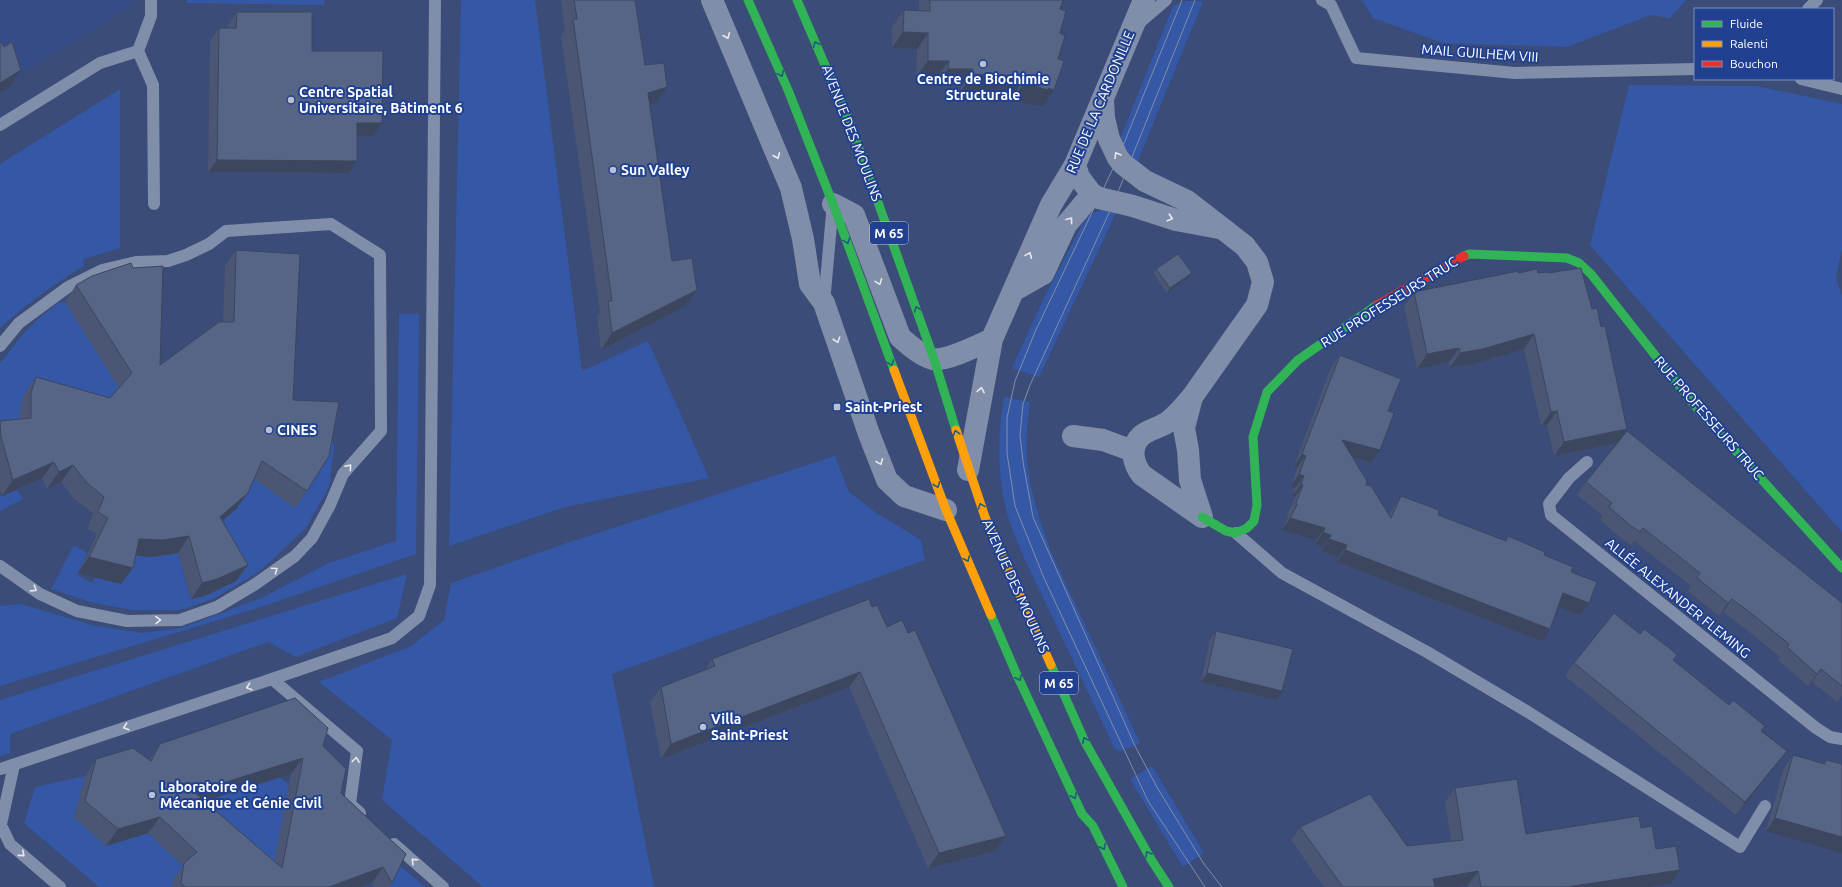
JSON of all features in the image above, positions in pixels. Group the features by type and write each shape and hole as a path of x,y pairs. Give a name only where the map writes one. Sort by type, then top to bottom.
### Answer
{"main road":[{"name":"M 65","path":"748,0 788,90 833,204 946,510 1016,673 1082,814 1093,826 1122,886"},
{"name":"AVENUE DES MOULINS","path":"797,0 849,120 934,359 968,470 985,517 1085,742 1168,887"},
{"name":"RUE PROFESSEURS TRUC","path":"1236,533 1247,528 1254,520 1257,505 1253,437 1267,392 1298,360 1368,311 1459,257 1469,254 1567,258 1579,263 1591,274 1695,406 1842,568"},
{"path":"1202,517 1226,531 1236,533"}],"street":[{"path":"712,0 791,188 803,239 810,284 824,303 868,434 887,480 904,496 946,510"},
{"name":"RUE DE LA CARDONILLE","path":"968,470 992,339 1051,206 1075,165 1144,0"},
{"path":"1103,97 1104,118 1108,139 1118,158 1123,164 1146,181 1187,201 1245,246 1257,262 1262,282 1258,305 1192,397 1170,421 1141,436 1133,452 1136,468 1142,476 1202,517"},
{"path":"1075,165 1079,177 1092,194 1176,220 1224,229"},
{"path":"1013,290 1043,274 1066,225 1092,194"},
{"name":"AVENUE DES MOULINS","path":"833,204 854,215 900,337 913,349 934,359"},
{"path":"934,359 960,354 992,339"},
{"path":"1192,397 1184,428 1188,450 1190,480 1202,517"},
{"path":"1073,436 1103,440 1133,452"}],"lane":[{"path":"151,0 150,16 138,51 153,85 154,204"},
{"path":"0,769 392,638 419,616 430,585 435,0"},
{"path":"1131,30 1166,0"},
{"name":"MAIL GUILHEM VIII","path":"1322,0 1331,5 1356,58 1515,73 1694,69"},
{"path":"1809,8 1817,0"},
{"path":"0,125 100,63 138,51"},
{"path":"1805,80 1842,89"},
{"path":"824,303 833,204"},
{"path":"0,346 20,323 68,286 102,270 136,262 168,261 186,255 209,244 226,231 331,224 380,255 381,431 343,474 330,506 312,538 295,556 254,585 216,607 180,620 127,621 77,611 40,594 0,568"},
{"name":"ALLÉE ALEXANDER FLEMING","path":"1587,462 1569,478 1549,504 1551,515 1816,728 1830,737 1842,739"},
{"path":"1236,533 1282,572 1427,652 1528,712 1740,847 1765,806"},
{"path":"272,679 357,751 350,804 368,820"},
{"path":"14,765 0,824 10,844 60,887"},
{"path":"385,835 443,887"}],"shaded area":[{"path":"0,0 132,0 133,5 11,80 0,53"},
{"path":"187,0 324,0 325,5 187,3"},
{"path":"461,0 535,0 582,371 648,341 709,478 565,507 449,546"},
{"path":"1362,0 1686,0 1670,18 1651,15 1567,47 1443,43 1373,18"},
{"path":"1186,1 1203,1 1137,163 1128,155 1120,139 1173,6"},
{"path":"1629,85 1756,86 1842,104 1842,249 1836,278 1842,296 1842,532 1590,245"},
{"path":"120,89 120,248 83,259 84,266 40,295 0,328 0,164"},
{"path":"1101,210 1116,213 1039,377 1012,368 1043,300 1087,215"},
{"path":"65,302 123,390 108,404 20,409 19,435 0,437 0,364 22,335 38,319 58,303"},
{"path":"399,314 419,314 416,554 264,606 0,686 0,606 20,604 92,625 142,633 181,628 261,598 329,563 396,541"},
{"path":"1004,397 1030,402 1026,454 1033,497 1052,554 1140,743 1121,751 1115,749 1026,562 1009,520 1002,490 999,459 1000,428"},
{"path":"328,418 334,447 329,487 306,528 260,571 213,599 180,610 132,610 90,602 51,589 74,545 87,553 77,575 93,583 95,577 127,555 152,557 178,553 191,599 205,596 236,581 201,476"},
{"path":"835,456 849,492 875,512 921,540 925,560 612,674 654,887 483,887 382,800 392,740 319,682 411,646 444,620 451,583 567,543"},
{"path":"17,490 23,499 0,511 0,497"},
{"path":"407,574 397,618 296,657 268,642 10,734 10,753 0,756 0,700"},
{"path":"1152,766 1204,853 1183,867 1130,779"},
{"path":"85,776 74,817 106,846 148,833 185,868 172,887 99,887 24,823 35,787"},
{"path":"280,777 289,785 270,887 193,805"},
{"path":"400,866 425,887 383,887"}],"building":[{"name":"Sun Valley","path":"574,0 635,0 645,65 664,63 667,87 648,93 672,261 692,258 697,290 612,333 608,301 612,301 573,19 577,19"},
{"name":"Centre de Biochimie Structurale","path":"930,0 1063,0 1060,9 1066,11 1060,33 1065,36 1058,59 1064,61 1054,90 1048,88 1048,90 1024,83 1025,77 972,74 973,69 948,69 949,61 928,61 928,33 903,32 904,10 930,11"},
{"name":"Centre Spatial Universitaire, Bâtiment 6","path":"237,12 312,12 312,51 383,51 382,123 357,123 357,161 217,160 219,28 236,28"},
{"path":"0,41 4,47 12,42 21,70 0,83"},
{"name":"CINES","path":"236,250 300,254 293,400 339,402 329,456 307,491 262,461 248,493 220,517 248,565 217,579 202,583 189,536 163,540 139,539 133,568 89,557 108,518 98,512 104,497 86,482 73,465 59,472 54,462 13,480 1,437 0,421 31,418 31,393 36,377 110,398 132,373 76,285 92,276 131,263 133,268 163,266 160,365 219,322 234,322"},
{"path":"1178,254 1192,273 1170,288 1156,269"},
{"path":"1581,268 1592,309 1597,308 1601,327 1605,326 1627,429 1564,442 1557,411 1551,412 1534,334 1483,349 1460,353 1459,348 1427,354 1414,292 1518,271 1518,273 1537,269 1538,273 1548,273"},
{"path":"1340,355 1401,379 1388,411 1394,413 1380,450 1342,440 1367,481 1366,485 1371,486 1391,518 1401,496 1439,510 1438,515 1506,541 1508,536 1545,552 1544,555 1573,567 1571,572 1597,582 1589,603 1563,593 1550,629 1345,550 1347,545 1329,539 1331,535 1323,532 1325,528 1290,518 1297,505 1296,503 1303,485 1301,484 1304,476 1299,474 1306,456 1302,454"},
{"path":"1627,431 1842,603 1842,686 1821,669 1817,674 1787,647 1789,644 1732,599 1728,603 1697,578 1700,573 1643,528 1640,532 1631,526 1609,507 1612,503 1586,482"},
{"name":"Villa Saint-Priest","path":"869,599 872,607 877,605 887,627 902,620 908,633 915,630 1006,836 939,853 860,672 671,744 661,687 715,666 712,659"},
{"path":"1614,613 1640,634 1644,629 1668,647 1677,655 1673,660 1729,705 1733,700 1765,726 1761,731 1787,751 1745,802 1574,663"},
{"path":"1216,631 1293,649 1282,691 1207,673"},
{"name":"Laboratoire de Mécanique et Génie Civil","path":"295,698 328,728 323,746 346,769 341,793 406,854 392,883 383,867 329,887 185,887 181,883 184,863 197,852 160,817 118,829 85,801 96,759 133,748 151,761 160,744","holes":["303,758 282,868 194,792"]},
{"path":"1793,755 1825,764 1826,760 1842,764 1842,837 1775,818"},
{"path":"1517,779 1526,834 1639,816 1641,828 1652,826 1656,849 1676,846 1680,870 1567,887 1481,887 1478,871 1433,879 1435,887 1343,887 1300,827 1370,794 1407,846 1463,840 1455,788"}],"tram line":[{"path":"1182,0 1118,158 1035,332 1015,381 1007,418 1007,453 1015,506 1044,578 1148,801 1205,887"},
{"path":"1195,0 1114,202 1030,385 1023,404 1020,435 1023,462 1033,517 1135,746 1158,789 1204,864 1222,887"}],"traffic: fast":[{"path":"748,0 788,90 833,204 894,370"},
{"path":"797,0 849,121 934,359 956,430"},
{"path":"1464,256 1469,254 1567,258 1579,263 1591,274 1695,406 1842,568"},
{"path":"1202,517 1226,531 1236,533 1247,528 1254,521 1257,505 1253,437 1267,392 1298,360 1377,305"},
{"path":"991,615 1016,673 1082,814 1093,826 1123,887"},
{"path":"1051,665 1085,742 1152,861 1169,887"}],"traffic: slow":[{"path":"894,370 946,510 991,615"},
{"path":"956,430 985,517 1051,665"}],"traffic: jam":[{"path":"1377,305 1464,256"}],"place":[{"name":"Centre de Biochimie Structurale","path":"983,64"},
{"name":"Centre Spatial Universitaire, Bâtiment 6","path":"291,100"},
{"name":"Sun Valley","path":"613,170"},
{"name":"Saint-Priest","path":"837,407"},
{"name":"CINES","path":"269,430"},
{"name":"Villa Saint-Priest","path":"703,727"},
{"name":"Laboratoire de Mécanique et Génie Civil","path":"152,795"}]}
